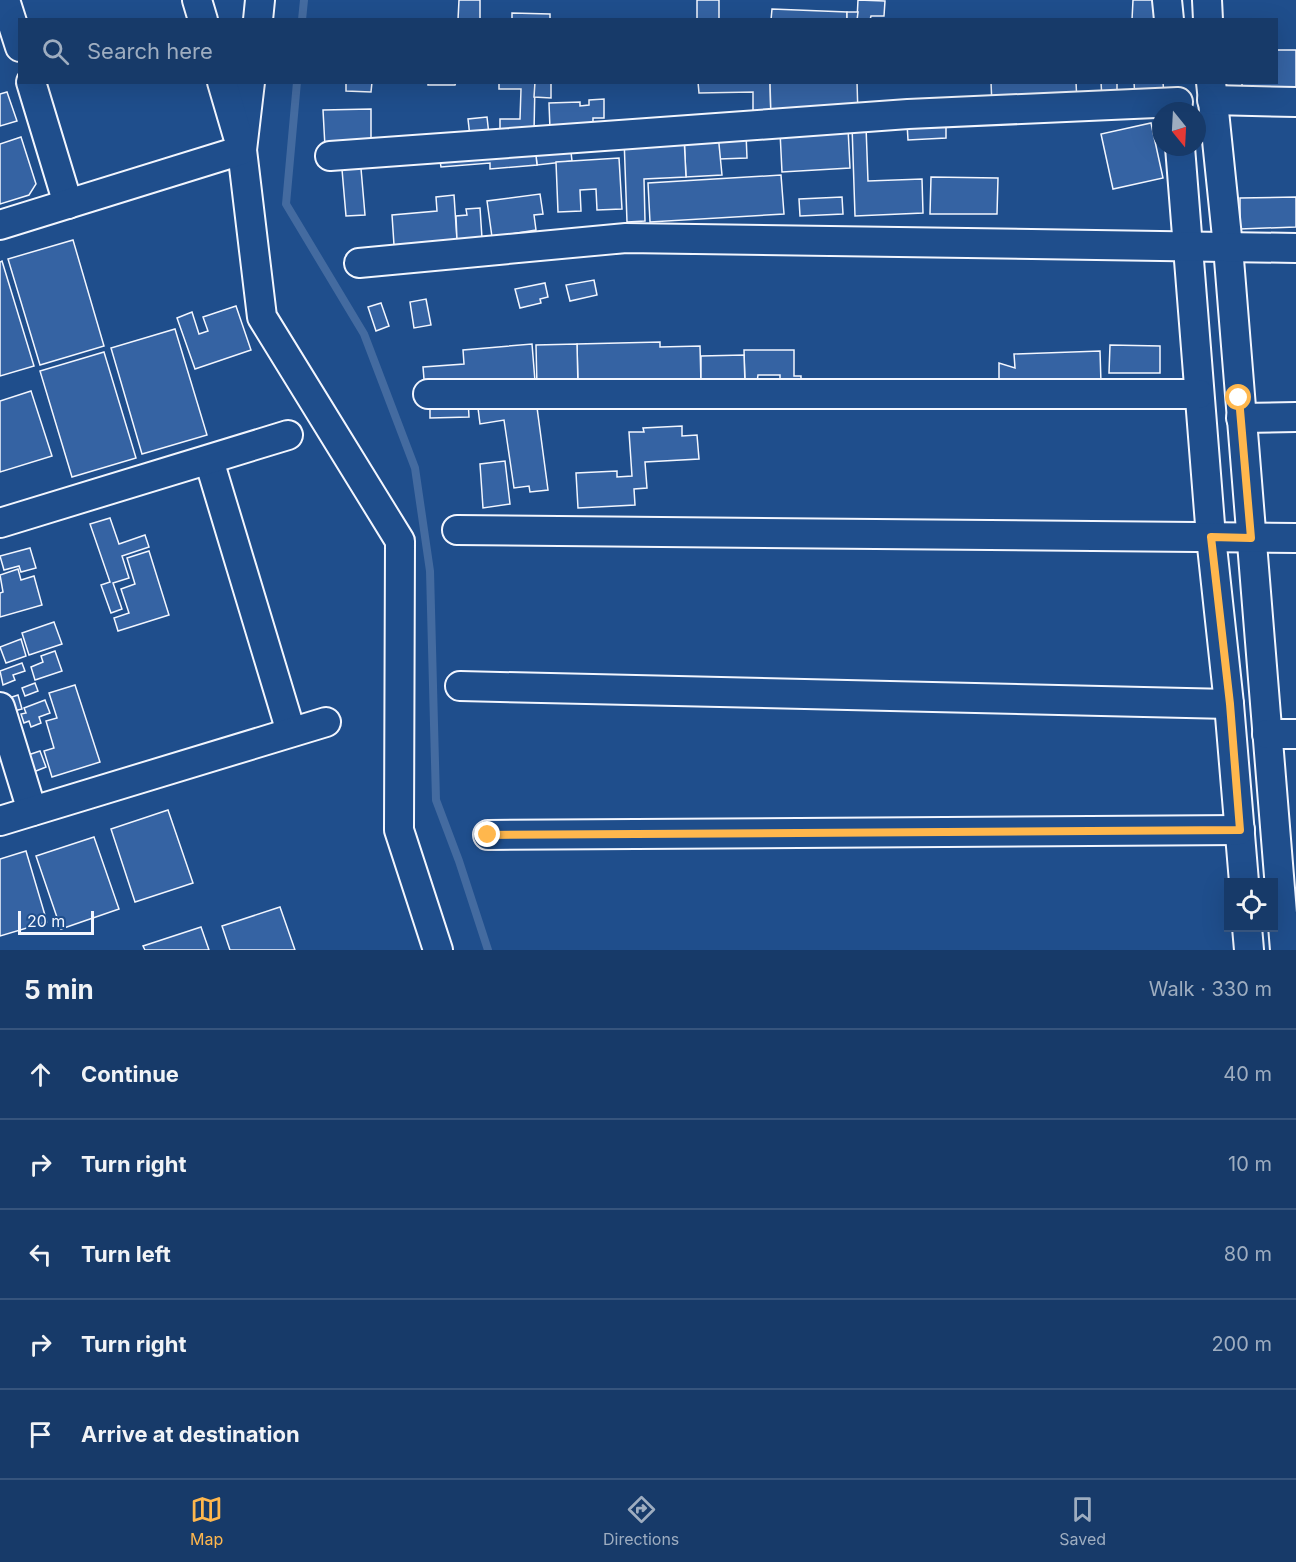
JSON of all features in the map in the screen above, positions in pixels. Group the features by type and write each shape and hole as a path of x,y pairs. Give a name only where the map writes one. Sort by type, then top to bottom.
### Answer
{"street":[{"path":"5,0 18,41"},
{"path":"197,0 202,18"},
{"path":"258,18 260,0"},
{"path":"1167,0 1169,18"},
{"path":"1207,0 1208,18"},
{"path":"32,84 69,204"},
{"path":"223,84 242,150 262,317 400,541 399,830 438,950"},
{"path":"242,150 250,84"},
{"path":"1285,950 1228,247 1211,91 1296,102"},
{"path":"330,156 908,114 1177,98"},
{"path":"0,225 242,150"},
{"path":"1181,156 1211,537 1230,704 1244,878"},
{"path":"359,263 626,238 1296,248"},
{"path":"428,394 1199,394"},
{"path":"1241,418 1296,417"},
{"path":"0,523 288,435"},
{"path":"209,460 291,732"},
{"path":"457,530 1296,538"},
{"path":"460,686 1230,704"},
{"path":"0,707 32,811"},
{"path":"0,821 326,722"},
{"path":"1267,734 1296,734"},
{"path":"488,835 1240,830"},
{"path":"1247,932 1249,950"}],"building":[{"path":"459,0 480,0 480,18 458,18"},
{"path":"697,0 719,0 719,18 697,18"},
{"path":"858,0 885,1 884,16 857,18"},
{"path":"1133,0 1161,0 1161,18 1132,18"},
{"path":"772,9 847,12 847,18 771,18"},
{"path":"847,12 858,12 857,18 847,18"},
{"path":"512,13 550,14 550,18 512,18"},
{"path":"1278,50 1296,50 1296,97 1242,98 1242,84 1278,84"},
{"path":"346,84 372,84 371,92 346,91"},
{"path":"428,84 455,84 455,85"},
{"path":"499,84 535,84 534,132 500,132 500,119 520,119 521,89 499,89"},
{"path":"535,84 551,84 551,98 534,97"},
{"path":"698,84 770,84 771,118 753,120 753,92 699,93"},
{"path":"770,84 857,84 858,115 771,118"},
{"path":"991,84 1076,84 1077,102 992,106"},
{"path":"1101,84 1117,84 1117,99 1102,99"},
{"path":"1134,84 1163,84 1164,96 1135,99"},
{"path":"7,92 17,121 0,126 0,94"},
{"path":"604,99 604,118 593,118 593,127 550,129 549,103 580,102 580,106 589,105 589,100"},
{"path":"371,109 371,143 325,147 323,110"},
{"path":"487,117 489,135 470,137 468,119"},
{"path":"946,122 946,138 908,140 907,123"},
{"path":"1151,123 1152,156 1158,156 1163,178 1113,189 1101,134"},
{"path":"852,126 866,126 868,181 922,179 923,213 855,216"},
{"path":"848,128 850,168 782,172 780,132"},
{"path":"746,133 747,158 719,159 718,134"},
{"path":"718,134 722,175 686,177 684,136"},
{"path":"684,136 686,177 644,179 645,221 627,222 624,138"},
{"path":"21,137 36,184 29,195 0,204 0,144"},
{"path":"570,143 572,161 537,165 535,146"},
{"path":"535,146 537,165 490,169 490,163 441,167 439,154"},
{"path":"360,157 365,215 346,216 341,158"},
{"path":"619,158 622,209 597,210 596,189 580,190 581,211 558,212 556,162"},
{"path":"781,175 784,214 650,222 648,183"},
{"path":"931,177 998,178 997,214 930,214"},
{"path":"540,194 543,214 534,215 536,230 492,237 487,201"},
{"path":"454,195 457,240 394,245 392,215 437,211 436,197"},
{"path":"842,197 843,214 800,216 799,199"},
{"path":"1296,197 1296,227 1240,229 1240,198"},
{"path":"480,208 482,238 457,240 456,216 467,215 466,209"},
{"path":"73,240 104,346 40,365 8,259"},
{"path":"2,261 34,366 0,376 0,262"},
{"path":"594,280 597,295 570,301 566,285"},
{"path":"545,283 548,297 540,299 541,303 520,308 515,289"},
{"path":"426,299 431,325 414,328 410,302"},
{"path":"381,303 389,326 376,331 368,307"},
{"path":"236,306 251,350 195,369 177,318 192,312 199,334 208,331 203,317"},
{"path":"175,329 207,435 142,454 111,348"},
{"path":"660,342 660,347 700,346 701,383 578,386 577,344"},
{"path":"532,344 535,381 425,391 423,367 464,364 463,350"},
{"path":"577,344 578,386 537,387 536,345"},
{"path":"1110,345 1160,346 1160,373 1109,373"},
{"path":"744,350 794,350 794,376 801,376 801,384 780,385 780,375 758,375 757,383 745,383"},
{"path":"1100,351 1101,383 999,386 999,363 1015,368 1014,354"},
{"path":"104,352 136,458 72,477 40,371"},
{"path":"744,355 745,383 701,383 701,356"},
{"path":"31,391 52,456 0,472 0,401"},
{"path":"503,397 505,409 530,405 536,400 548,490 530,492 529,486 514,488 504,420 480,424 477,400"},
{"path":"468,399 469,417 430,418 430,400"},
{"path":"682,426 682,436 697,435 699,459 645,462 647,488 634,489 635,505 578,508 576,473 617,471 617,477 632,476 629,432 644,432 643,428"},
{"path":"505,461 510,504 483,508 480,464"},
{"path":"110,518 119,544 145,535 149,547 122,556 129,578 113,583 122,609 111,613 101,585 110,582 90,524"},
{"path":"30,548 36,568 21,572 19,566 4,570 0,556"},
{"path":"149,551 169,615 118,631 114,618 129,613 121,589 135,584 127,558"},
{"path":"18,569 21,580 34,576 42,605 0,617 0,593 3,592 0,575"},
{"path":"54,622 62,644 29,655 22,633"},
{"path":"21,639 26,656 6,663 0,647"},
{"path":"55,651 62,671 35,680 31,667 43,662 41,656"},
{"path":"22,663 25,671 13,675 15,680 3,685 0,671"},
{"path":"35,683 38,691 25,696 22,688"},
{"path":"75,685 100,762 52,777 44,751 54,748 46,721 57,718 49,693"},
{"path":"18,695 22,709 10,712 6,699"},
{"path":"45,700 50,713 39,717 41,723 31,727 29,721 24,723 21,714 26,713 24,708"},
{"path":"40,751 46,767 31,773 25,756"},
{"path":"168,810 193,883 135,902 111,829"},
{"path":"94,837 119,909 61,929 36,856"},
{"path":"26,851 47,922 0,936 0,859"},
{"path":"280,907 295,950 230,950 222,926"},
{"path":"201,927 209,950 145,950 143,946"}],"waterway":[{"path":"302,18 304,0"},
{"path":"297,84 286,204 364,334 415,468 430,571 436,800 488,950"}],"route":[{"path":"488,835 1240,830 1230,704 1211,537 1251,538 1239,398"}]}
